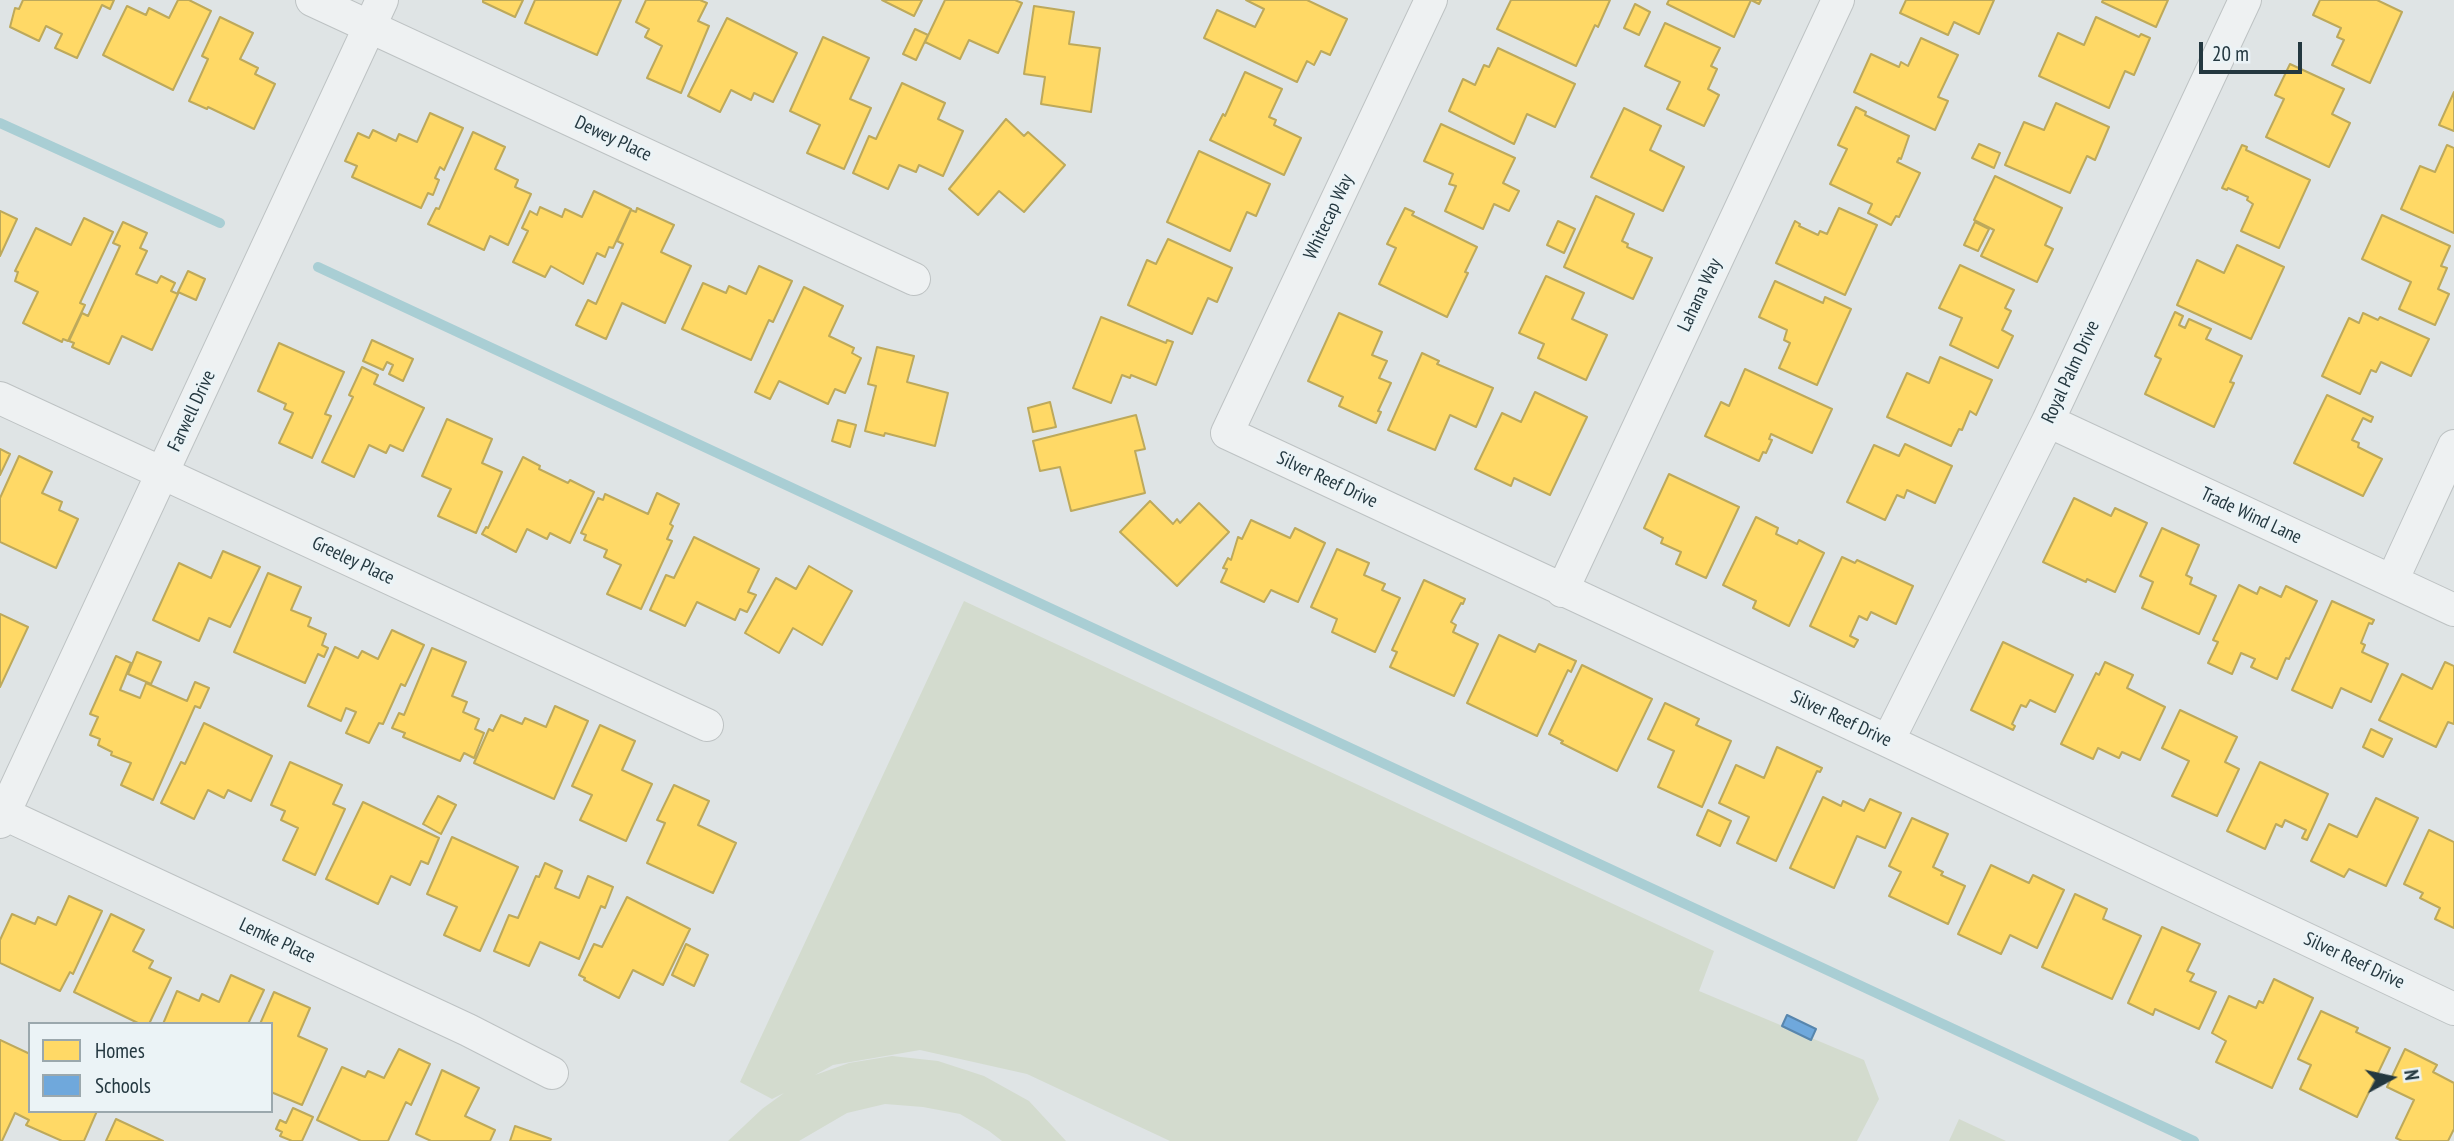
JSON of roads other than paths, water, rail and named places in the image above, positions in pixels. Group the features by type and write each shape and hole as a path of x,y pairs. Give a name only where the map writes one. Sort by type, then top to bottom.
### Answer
{"street":[{"name":"Dewey Place","path":"312,0 376,13 914,279"},
{"name":"Whitecap Way","path":"1227,433 1431,0"},
{"name":"Lahana Way","path":"1562,591 1838,0"},
{"name":"Royal Palm Drive","path":"1888,741 2048,421 2245,0"},
{"name":"Farwell Drive","path":"1,816 376,13"},
{"name":"Greeley Place","path":"0,398 707,726"},
{"name":"Trade Wind Lane","path":"2048,421 2454,610"},
{"name":"Silver Reef Drive","path":"1227,433 2454,1009"},
{"path":"2392,581 2454,446"},
{"name":"Lemke Place","path":"1,816 468,1030 552,1073"}],"waterway":[{"path":"0,123 220,223"},
{"path":"318,267 2194,1141"}]}
